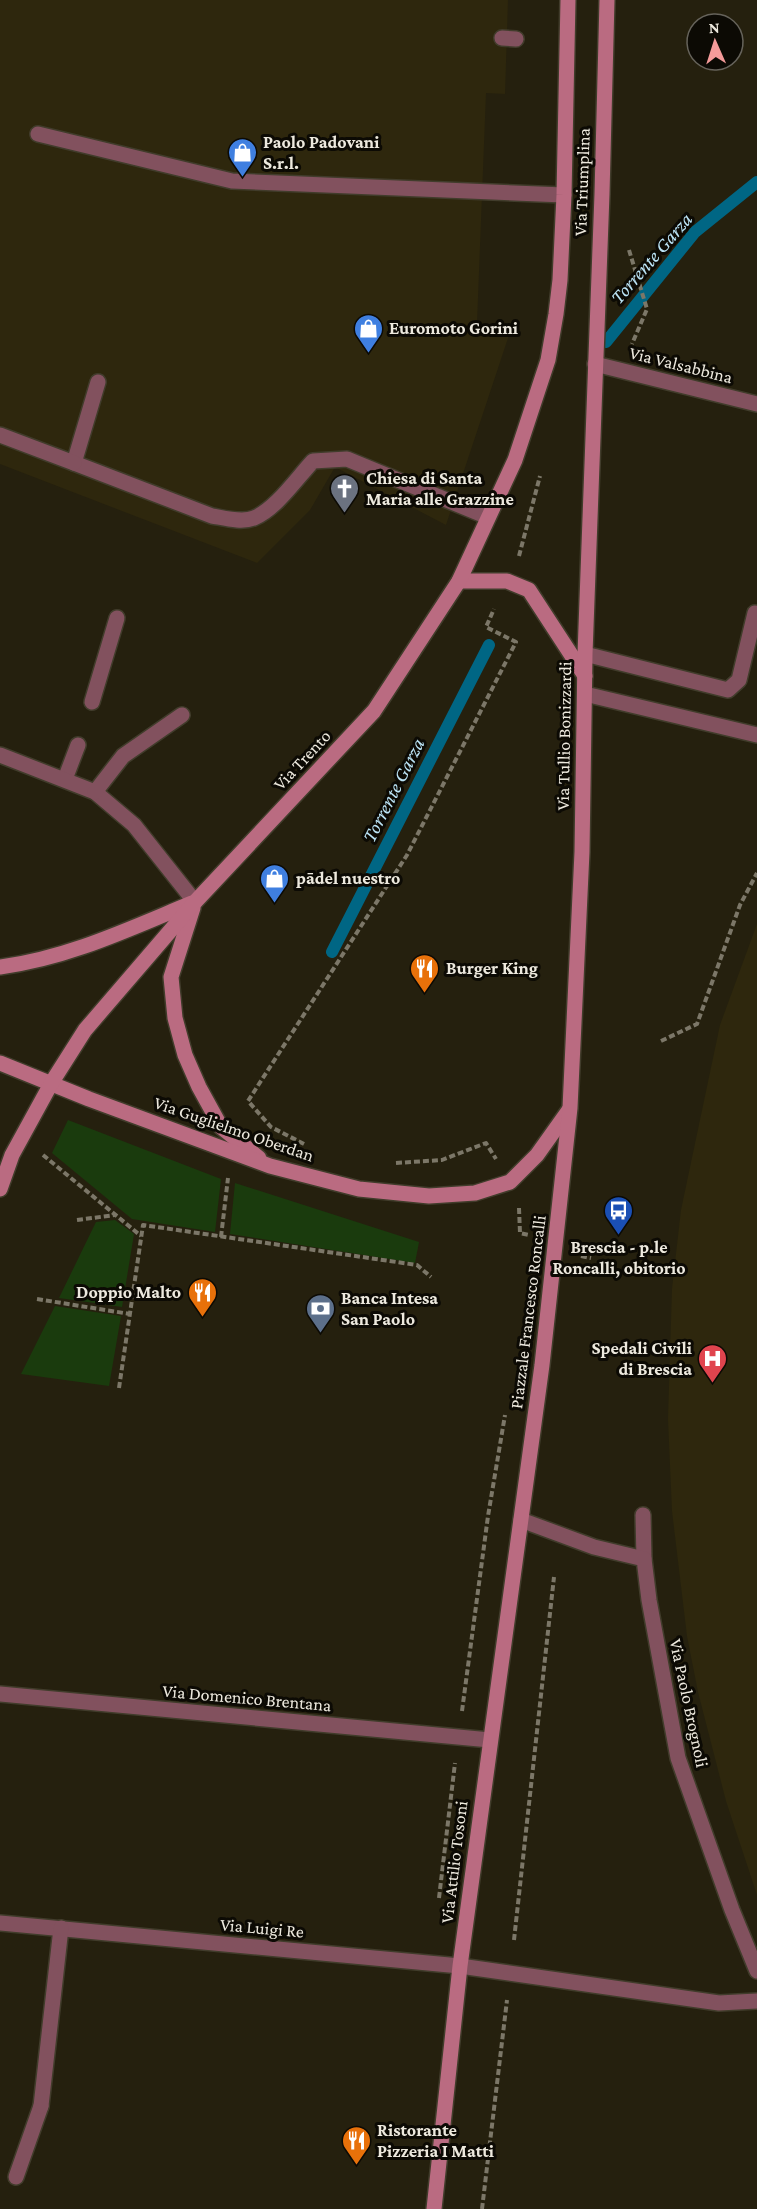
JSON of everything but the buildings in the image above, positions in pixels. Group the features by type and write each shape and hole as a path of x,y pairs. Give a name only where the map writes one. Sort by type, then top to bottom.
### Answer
{"main road":[{"name":"Via Triumplina","path":"556,314 564,195 568,0"},
{"name":"Via Triumplina","path":"595,364 607,0"},
{"name":"Via Trento","path":"0,1189 12,1155 52,1082 85,1030 195,902 374,711 459,580 510,472 525,432 548,360 556,314"},
{"name":"Via Tullio Bonizzardi","path":"570,1108 582,852 585,654 595,364"},
{"path":"459,580 507,581 529,590 585,676"},
{"path":"0,967 33,963 82,949 195,902"},
{"path":"195,902 171,977 175,1018 185,1055 221,1127 270,1166"},
{"name":"Via Guglielmo Oberdan","path":"0,1063 52,1082 88,1099 270,1166 359,1189 429,1196 475,1193 510,1182 537,1155 570,1108"},
{"name":"Piazzale Francesco Roncalli","path":"521,1520 542,1365 570,1108"},
{"name":"Via Attilio Tosoni","path":"434,2209 460,1966 521,1520"}],"street":[{"path":"38,134 232,181 564,195"},
{"name":"Via Valsabbina","path":"595,364 757,404"},
{"path":"74,464 98,381"},
{"path":"0,435 212,516 233,520 253,519 271,508 313,461 347,459 488,517"},
{"path":"585,654 728,690 739,680 755,613"},
{"path":"92,702 117,618"},
{"path":"585,694 757,735"},
{"path":"95,792 123,756 182,715"},
{"path":"65,779 78,746"},
{"path":"0,755 95,792 134,825 195,902"},
{"name":"Via Paolo Brognoli","path":"643,1515 644,1559 649,1600 678,1758 732,1910 757,1971"},
{"path":"521,1520 594,1547 644,1559"},
{"name":"Via Domenico Brentana","path":"0,1694 490,1740"},
{"name":"Via Luigi Re","path":"0,1923 460,1966"},
{"path":"16,2177 41,2106 61,1929"},
{"path":"460,1966 719,2003 757,2001"}],"path":[{"path":"630,349 647,309 632,259"},
{"path":"309,1147 271,1127 248,1101 407,855 516,642 486,627"},
{"path":"662,1041 697,1024 741,904 757,873"},
{"path":"386,1161 397,1163 442,1160 486,1143"},
{"path":"43,1155 141,1236"},
{"path":"221,1237 229,1175"},
{"path":"519,1205 520,1233 535,1236"},
{"path":"77,1220 116,1215"},
{"path":"119,1388 143,1225 417,1265 431,1277"},
{"path":"36,1299 130,1314"},
{"path":"514,1940 554,1577"},
{"path":"482,2209 507,2000"}],"shaded area":[{"path":"0,0 508,0 505,94 486,93 477,323 510,332 446,525 335,467 310,510 257,563 0,464"},
{"name":"Spedali Civili di Brescia","path":"757,924 757,1895 726,1801 698,1692 687,1636 672,1511 668,1419 672,1289 681,1210 720,1025"}],"green space":[{"path":"68,1120 221,1179 215,1232 132,1219 52,1153"},
{"path":"235,1183 419,1242 415,1263 230,1234"},
{"path":"115,1220 134,1234 122,1307 59,1298 96,1222"},
{"path":"55,1306 121,1316 109,1386 21,1374"}],"waterway":[{"name":"Torrente Garza","path":"606,342 695,232 757,182"},
{"name":"Torrente Garza","path":"332,952 489,645"}],"place":[{"name":"Paolo Padovani S.r.l.","path":"242,178"},
{"name":"Euromoto Gorini","path":"368,354"},
{"name":"Chiesa di Santa Maria alle Grazzine","path":"345,514"},
{"name":"pādel nuestro","path":"275,904"},
{"name":"Burger King","path":"425,994"},
{"name":"Brescia - p.le Roncalli, obitorio","path":"619,1236"},
{"name":"Doppio Malto","path":"202,1318"},
{"name":"Banca Intesa San Paolo","path":"320,1334"},
{"name":"Spedali Civili di Brescia","path":"713,1384"},
{"name":"Ristorante Pizzeria I Matti","path":"356,2166"}]}
